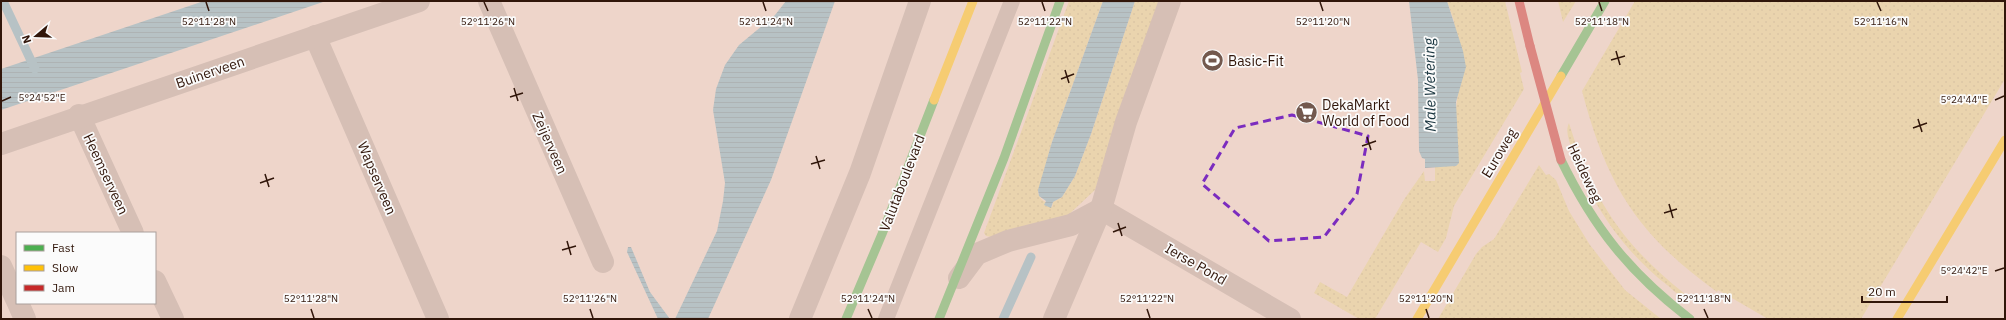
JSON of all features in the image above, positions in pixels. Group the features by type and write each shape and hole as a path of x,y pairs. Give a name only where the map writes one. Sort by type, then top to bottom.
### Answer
{"main road":[{"name":"Valutaboulevard","path":"846,319 882,234 973,1"},
{"path":"939,319 1004,158 1060,1"},
{"name":"Heideweg","path":"1519,1 1561,160 1583,205 1618,256 1666,302 1690,319"},
{"name":"Euroweg","path":"1417,319 1605,1"},
{"path":"1897,319 2005,140"}],"street":[{"name":"Buinerveen","path":"1,144 79,116 419,1"},
{"name":"Zeijerveen","path":"489,1 603,262"},
{"path":"800,319 860,173 920,1"},
{"path":"1054,319 1101,209 1126,122 1170,1"},
{"name":"Wapserveen","path":"315,36 438,319"},
{"name":"Heemserveen","path":"79,116 133,232"},
{"path":"952,288 977,254 1008,241 1071,225 1101,209"},
{"name":"Ierse Pond","path":"1101,209 1290,319"},
{"path":"1,266 16,300"},
{"path":"156,283 173,319"},
{"path":"18,304 25,319"}],"lane":[{"path":"886,319 1012,1"}],"highlighted area":[{"path":"1292,115 1368,136 1357,194 1324,237 1269,241 1202,184 1235,128"}],"shaded area":[{"path":"1069,1 1103,1 1052,142 1038,193 1041,199 1052,207 1053,202 1062,197 1075,176 1091,134 1135,1 1162,1 1095,190 1064,219 996,238 986,236 984,233"},
{"path":"1447,1 1505,1 1522,72 1520,73 1524,89 1454,206 1446,238 1438,252 1421,242 1375,319 1359,319 1314,293 1320,282 1347,297 1405,198 1424,171 1425,181 1435,181 1435,166 1456,166 1455,115 1458,93 1454,21"},
{"path":"1558,1 1576,1 1563,22"},
{"path":"1635,1 2005,1 2005,79 1861,319 1768,319 1718,290 1717,292 1689,271 1646,228 1629,205 1602,154 1582,91"},
{"path":"1569,123 1588,175 1599,198 1612,219 1644,257 1663,276 1685,294 1685,297 1675,292 1636,257 1609,223 1597,205 1578,167 1571,147 1567,129"},
{"path":"1539,165 1546,175 1549,174 1556,180 1569,211 1590,245 1625,290 1661,319 1438,319 1476,254 1482,247 1494,239"}],"water":[{"path":"204,1 326,1 1,110 1,69"},
{"path":"786,1 835,1 771,180 708,319 675,319 717,231 723,201 725,183 713,110 716,89 725,65 739,45 775,15"},
{"path":"1103,1 1135,1 1091,134 1075,176 1062,197 1053,202 1051,208 1044,205 1046,201 1039,196 1038,190 1052,142"},
{"name":"Male Wetering","path":"1409,1 1447,1 1463,51 1466,67 1456,102 1459,163 1456,166 1425,168 1425,159 1422,158 1419,151 1418,80"},
{"path":"628,247 631,247 650,292 670,319 658,319 627,252"}],"waterway":[{"path":"3,1 35,69"},
{"path":"1003,319 1031,257"}],"traffic: fast":[{"path":"939,319 1004,158 1060,1"},
{"path":"1561,76 1605,1"},
{"path":"846,319 882,234 934,100"},
{"path":"1561,160 1587,207 1615,248 1649,284 1690,319"}],"traffic: slow":[{"path":"934,100 973,1"},
{"path":"1417,319 1561,76"},
{"path":"1897,319 2005,140"}],"traffic: jam":[{"path":"1519,1 1530,46"},
{"path":"1530,46 1561,160"}],"place":[{"name":"Basic-Fit","path":"1212,61"},
{"name":"DekaMarkt World of Food","path":"1307,113"}]}
